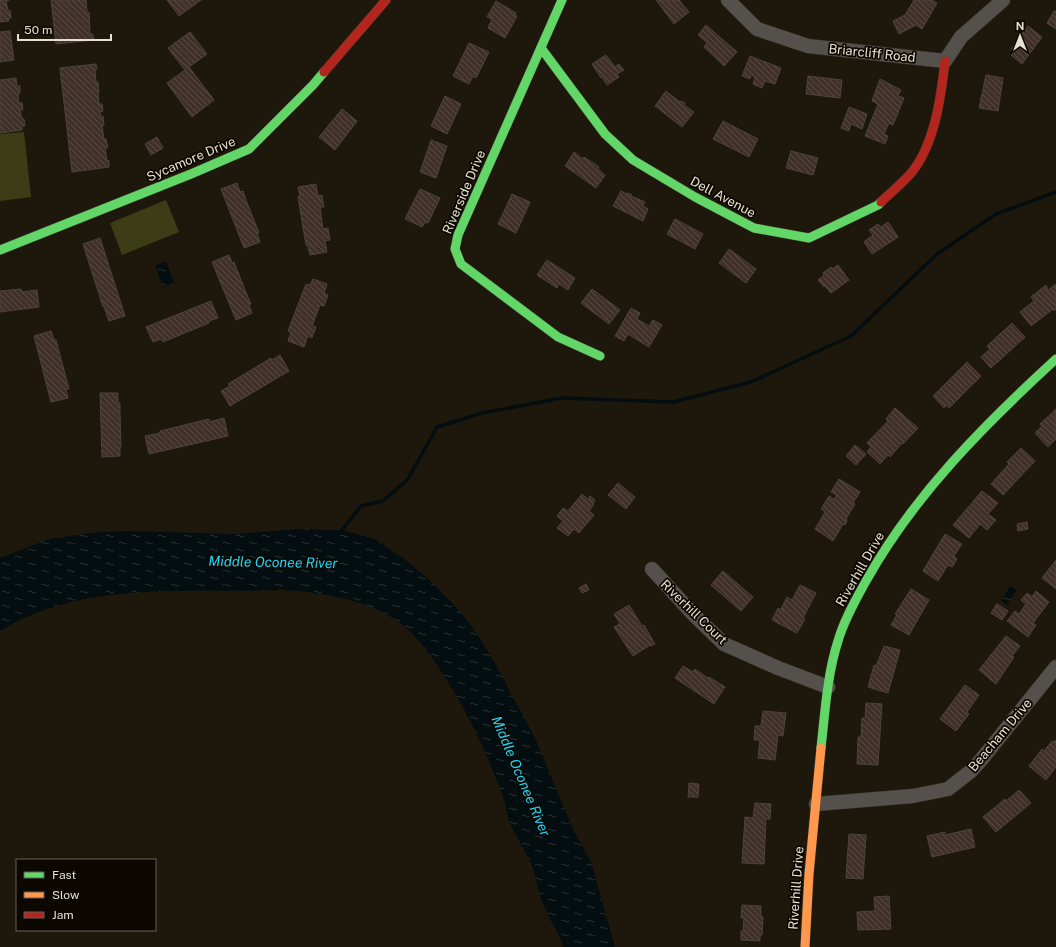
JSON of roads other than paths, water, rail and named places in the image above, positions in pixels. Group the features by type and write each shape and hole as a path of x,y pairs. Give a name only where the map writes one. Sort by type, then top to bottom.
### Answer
{"street":[{"name":"Sycamore Drive","path":"0,250 191,174 249,149 313,85 386,0"},
{"name":"Riverside Drive","path":"562,0 461,228 455,249 461,264 558,338 600,356"},
{"name":"Briarcliff Road","path":"728,0 757,29 808,46 945,61"},
{"path":"945,61 961,37 1003,0"},
{"name":"Dell Avenue","path":"541,48 605,134 633,160 695,198 754,228 808,238 878,205 912,172 924,152 940,103 945,61"},
{"name":"Riverhill Drive","path":"805,947 806,917 828,687 838,642 855,600 889,543 938,476 1016,395 1056,359"},
{"name":"Riverhill Court","path":"652,569 692,613 724,644 778,668 828,687"},
{"name":"Beacham Drive","path":"816,804 914,796 948,789 981,760 1056,667"}],"water":[{"path":"166,261 174,282 163,287 155,266"},
{"name":"Middle Oconee River","path":"298,529 342,530 375,539 403,558 425,576 464,616 495,663 535,738 573,829 592,864 615,947 563,947 542,902 530,861 509,821 504,800 490,764 465,711 435,662 410,631 398,621 379,610 338,597 296,591 137,592 102,596 67,603 33,614 0,631 0,558 49,539 99,532 128,531 237,534"},
{"path":"1010,586 1017,590 1007,605 1001,601"}],"waterway":[{"path":"342,533 342,530 361,506 383,501 408,479 437,427 482,413 562,398 673,402 751,382 851,336 937,254 996,214 1056,192"}]}
